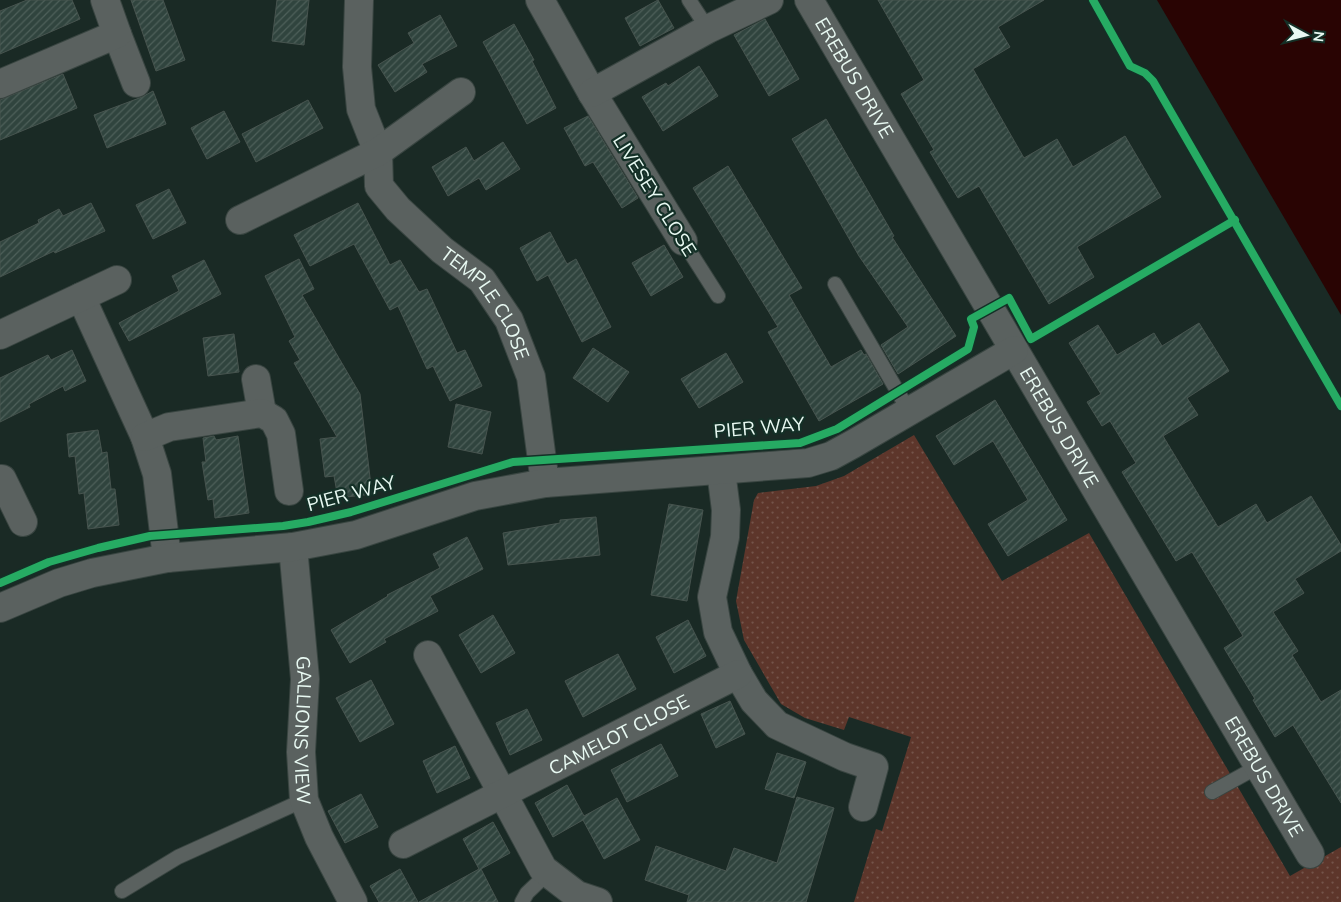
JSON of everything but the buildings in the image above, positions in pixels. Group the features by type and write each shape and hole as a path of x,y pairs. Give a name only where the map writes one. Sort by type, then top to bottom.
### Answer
{"street":[{"path":"105,0 136,84"},
{"name":"TEMPLE CLOSE","path":"359,0 357,67 361,109 378,152 379,186 398,209 442,250 482,280 509,320 531,377 545,483"},
{"name":"LIVESEY CLOSE","path":"540,0 592,93 684,241"},
{"path":"592,93 708,29 769,0"},
{"name":"EREBUS DRIVE","path":"809,0 1310,854"},
{"path":"0,84 117,34"},
{"path":"240,220 378,152 461,92"},
{"path":"0,335 117,280"},
{"path":"81,297 145,437 157,474 167,558"},
{"name":"PIER WAY","path":"0,608 92,573 167,558 293,548 356,535 475,496 545,483 721,471 808,462 831,456 1014,350"},
{"path":"256,379 262,413"},
{"path":"145,437 169,427 262,413 274,420 281,434 289,491"},
{"path":"721,471 726,510 724,537 712,597 718,632 738,674 754,701 777,725 845,757 874,768 863,807"},
{"path":"0,480 2,479 23,522"},
{"name":"GALLIONS VIEW","path":"293,548 306,679 301,752 304,800 319,838 353,902"},
{"path":"428,655 543,869 576,895 598,902"},
{"name":"CAMELOT CLOSE","path":"404,844 738,674"}],"lane":[{"path":"689,0 708,29"},
{"name":"LIVESEY CLOSE","path":"684,241 718,296"},
{"path":"835,284 909,411"},
{"path":"1212,792 1259,766"},
{"path":"122,891 178,857 304,800"},
{"path":"522,902 527,893 548,872"}],"shaded area":[{"path":"1157,0 1341,0 1341,315"},
{"path":"914,435 1002,581 1089,533 1290,876 1341,847 1341,902 854,902 876,829 882,831 911,737 849,717 844,730 805,718 781,704 744,640 736,601 754,500 758,493 816,486 844,476"}],"cycle path":[{"path":"1093,0 1130,66 1145,73 1153,81 1341,406"},
{"path":"0,583 49,562 98,548 150,536 283,526 308,522 351,512 513,462 800,443 837,429 968,349 974,327 971,319 1009,298 1031,339 1235,220"}]}
